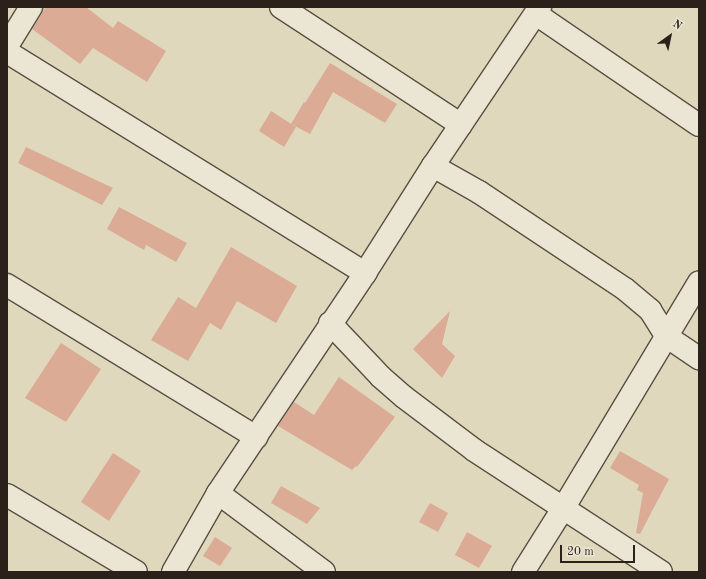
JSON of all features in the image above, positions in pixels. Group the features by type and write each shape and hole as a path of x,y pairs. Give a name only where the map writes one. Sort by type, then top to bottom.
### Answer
{"street":[{"path":"7,46 31,7"},
{"path":"281,7 461,125"},
{"path":"173,572 218,492 365,273 433,166 538,10 699,125"},
{"path":"7,52 365,273"},
{"path":"433,166 479,192 625,288 650,310 666,336 699,358"},
{"path":"523,572 564,507 699,282"},
{"path":"7,285 256,437"},
{"path":"330,323 381,377 404,397 474,450 564,507 661,572"},
{"path":"218,492 324,572"},
{"path":"7,496 136,572"}],"building":[{"path":"46,7 86,7 113,28 118,21 166,51 147,82 93,48 80,64 32,29"},
{"path":"330,63 397,104 385,123 333,92 310,134 291,124"},
{"path":"271,111 296,127 284,147 259,131"},
{"path":"26,147 113,188 102,205 18,163"},
{"path":"119,207 187,243 176,262 146,245 144,250 107,229"},
{"path":"231,247 297,286 276,323 237,301 221,330 210,323 188,361 151,340 178,297 196,308"},
{"path":"450,311 442,344 455,356 442,378 413,349"},
{"path":"61,343 101,369 66,422 25,398"},
{"path":"339,377 395,417 357,467 356,466 352,470 278,426 294,402 314,415"},
{"path":"620,451 669,479 640,534 636,533 643,493 637,490 639,485 610,468"},
{"path":"113,453 141,471 109,521 81,502"},
{"path":"281,486 320,508 307,524 271,503"},
{"path":"430,503 448,513 438,532 419,522"},
{"path":"467,532 492,546 479,568 455,555"},
{"path":"215,537 232,548 220,566 203,556"}]}
